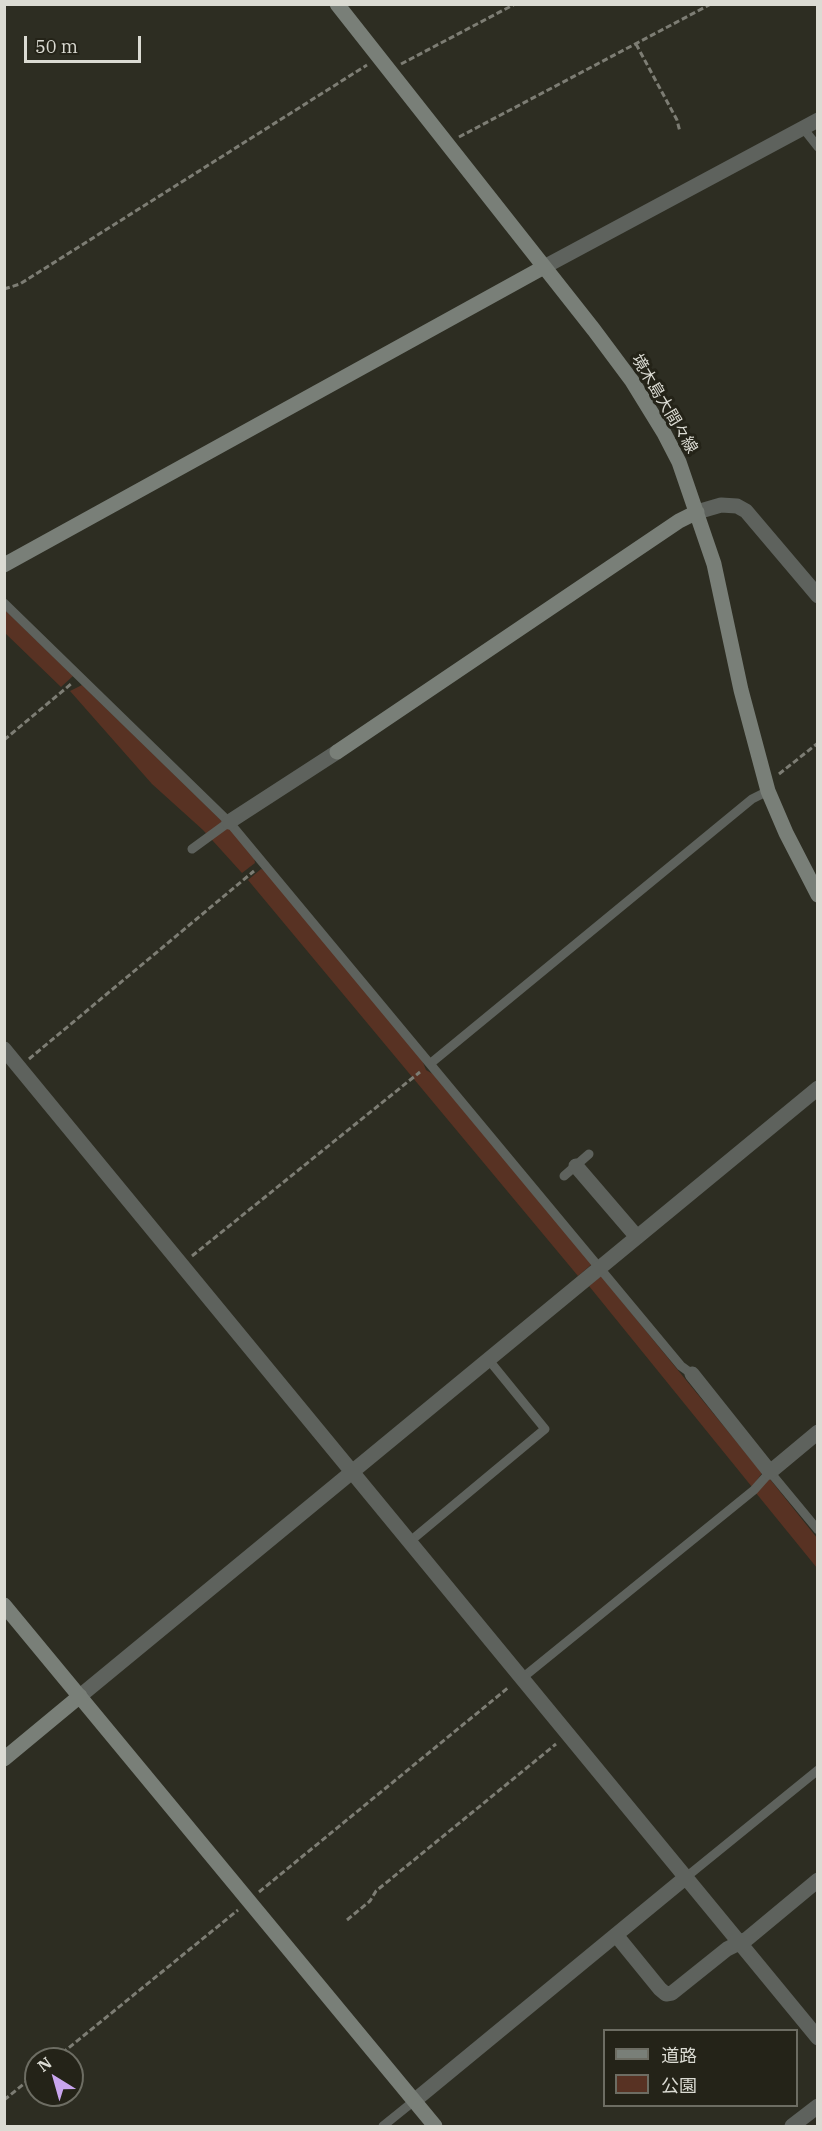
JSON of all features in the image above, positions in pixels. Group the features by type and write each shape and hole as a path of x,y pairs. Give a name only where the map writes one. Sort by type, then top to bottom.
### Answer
{"street":[{"name":"境木島大間々線","path":"337,4 544,267 637,390 679,462 714,564 741,690 767,784 786,833 818,895"},
{"path":"4,565 544,267 818,120"},
{"path":"229,822 337,752 679,521 697,512 722,506 737,506 746,511 818,596"},
{"path":"4,1049 408,1543 818,2038"},
{"path":"4,1759 818,1088"},
{"path":"570,1171 637,1237"},
{"path":"692,1374 770,1472 818,1432"},
{"path":"4,1605 435,2127"},
{"path":"414,2101 686,1878"},
{"path":"616,1935 666,1994 672,1993 728,1949 739,1944 818,1880"},
{"path":"792,2127 818,2106"}],"lane":[{"path":"803,128 818,147"},
{"path":"4,603 229,822 265,862 681,1366 692,1374"},
{"path":"431,1063 752,799 767,784"},
{"path":"192,849 229,822"},
{"path":"570,1171 589,1154"},
{"path":"408,1543 545,1429 488,1359"},
{"path":"521,1679 754,1490 770,1472 818,1530"},
{"path":"686,1878 818,1770"},
{"path":"383,2127 414,2101"}],"path":[{"path":"390,72 514,4"},
{"path":"448,145 711,4"},
{"path":"745,4 753,4"},
{"path":"636,44 677,120 680,132"},
{"path":"4,289 20,284 379,57"},
{"path":"4,740 80,677"},
{"path":"767,784 818,743"},
{"path":"19,1068 265,862"},
{"path":"181,1264 431,1063"},
{"path":"70,2047 521,1679"},
{"path":"347,1920 370,1901 381,1887 567,1735"},
{"path":"4,2100 24,2084"}],"green space":[{"path":"4,609 73,676 61,687 5,633"},
{"path":"82,685 231,830 254,857 255,863 242,873 203,830 152,784 70,691"},
{"path":"261,869 266,871 422,1060 426,1070 433,1074 592,1264 578,1276 248,880"},
{"path":"601,1276 762,1473 752,1487 589,1286"},
{"path":"769,1478 817,1538 817,1568 756,1493"}]}
